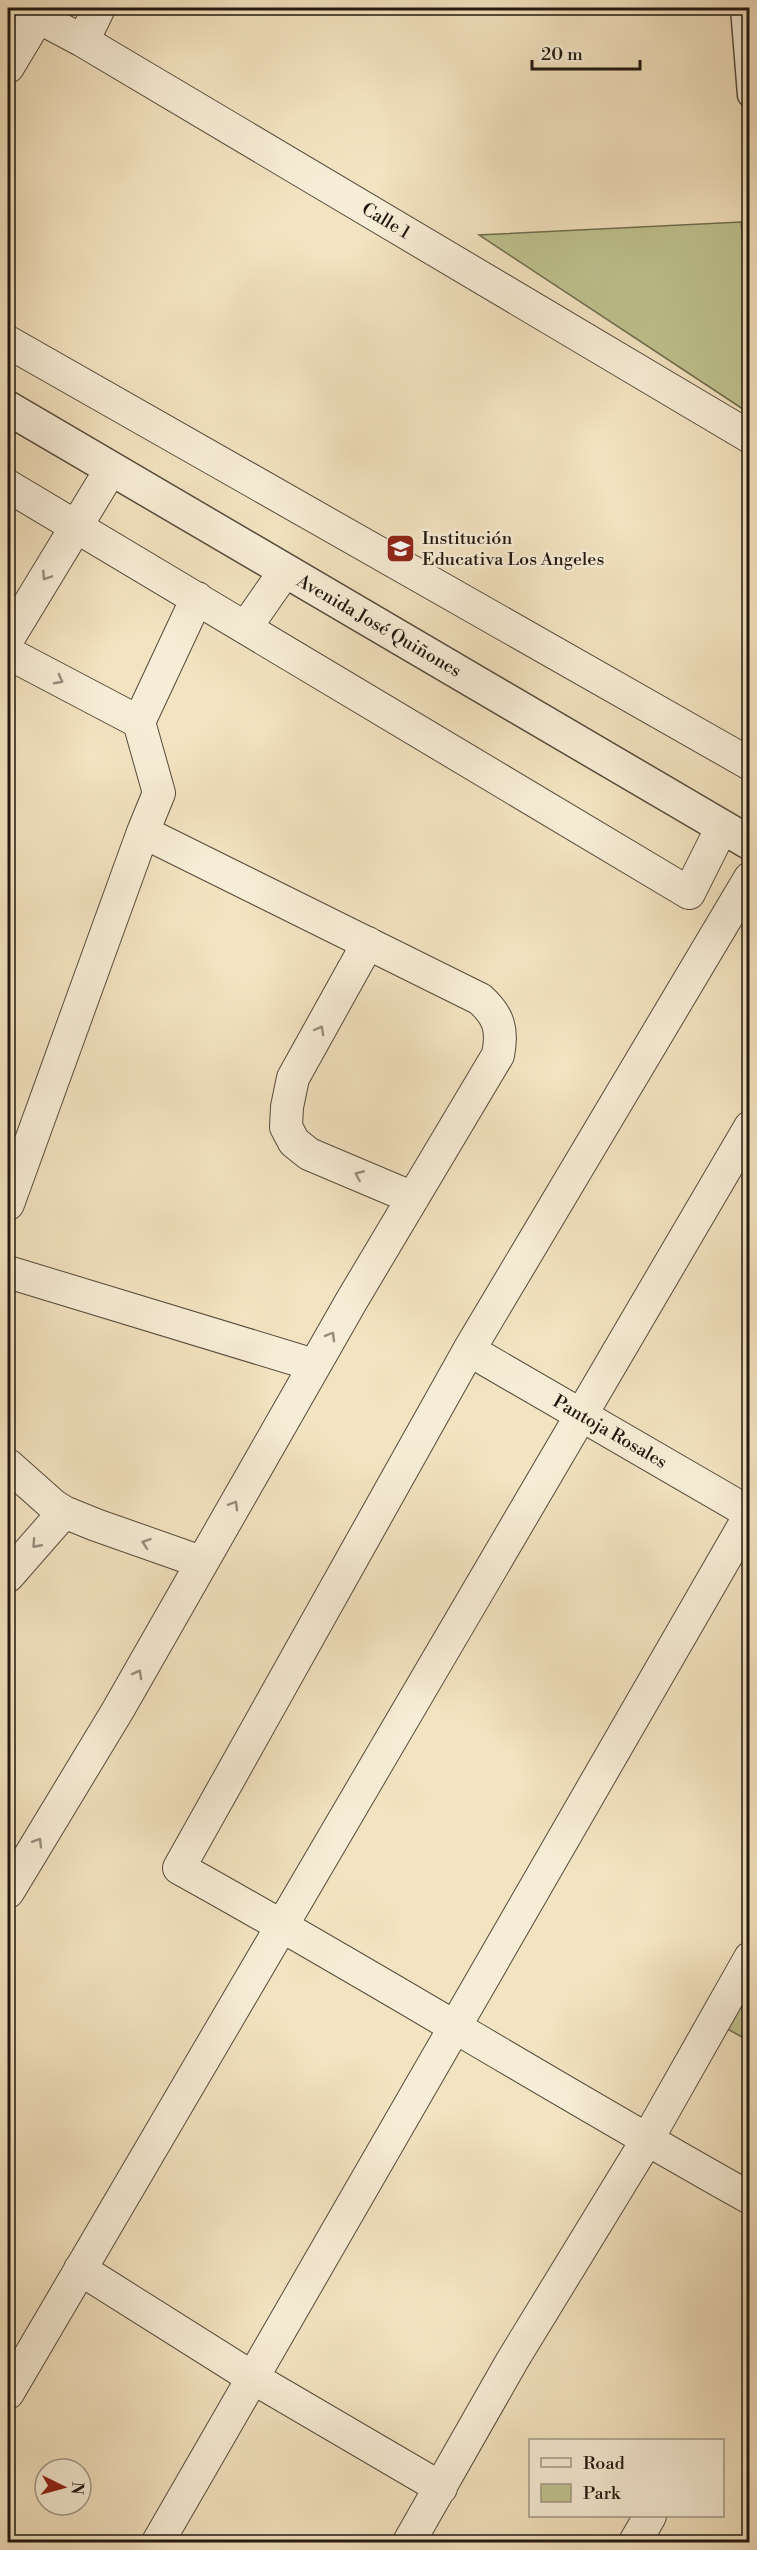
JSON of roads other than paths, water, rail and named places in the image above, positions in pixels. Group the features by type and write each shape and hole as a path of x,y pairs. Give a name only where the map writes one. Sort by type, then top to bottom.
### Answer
{"street":[{"path":"83,41 99,8"},
{"path":"743,8 750,95"},
{"path":"8,67 29,12"},
{"name":"Calle 1","path":"29,12 83,41 750,437"},
{"path":"8,342 750,764"},
{"name":"Avenida José Quiñones","path":"8,408 750,843"},
{"path":"8,639 111,469"},
{"path":"8,486 689,892 722,827"},
{"path":"246,627 285,571"},
{"path":"8,1204 159,793 139,722 197,598"},
{"path":"8,653 139,722"},
{"path":"8,1892 118,1710 314,1365 498,1055 501,1039 494,1011 480,999 143,832"},
{"path":"750,878 469,1350 179,1868 282,1924 647,2140 750,2198"},
{"path":"368,943 293,1078 287,1107 286,1127 294,1142 309,1154 413,1198"},
{"path":"8,2393 750,1127"},
{"path":"8,1272 314,1365"},
{"name":"Pantoja Rosales","path":"469,1350 750,1514"},
{"path":"8,1465 64,1512 201,1562"},
{"path":"8,1576 64,1512"},
{"path":"158,2542 750,1514"},
{"path":"409,2542 512,2361 647,2140 750,1958"},
{"path":"80,2269 253,2378 441,2488"},
{"path":"634,2542 649,2517"}],"place":[{"name":"Institución Educativa Los Angeles","path":"401,548"}]}
